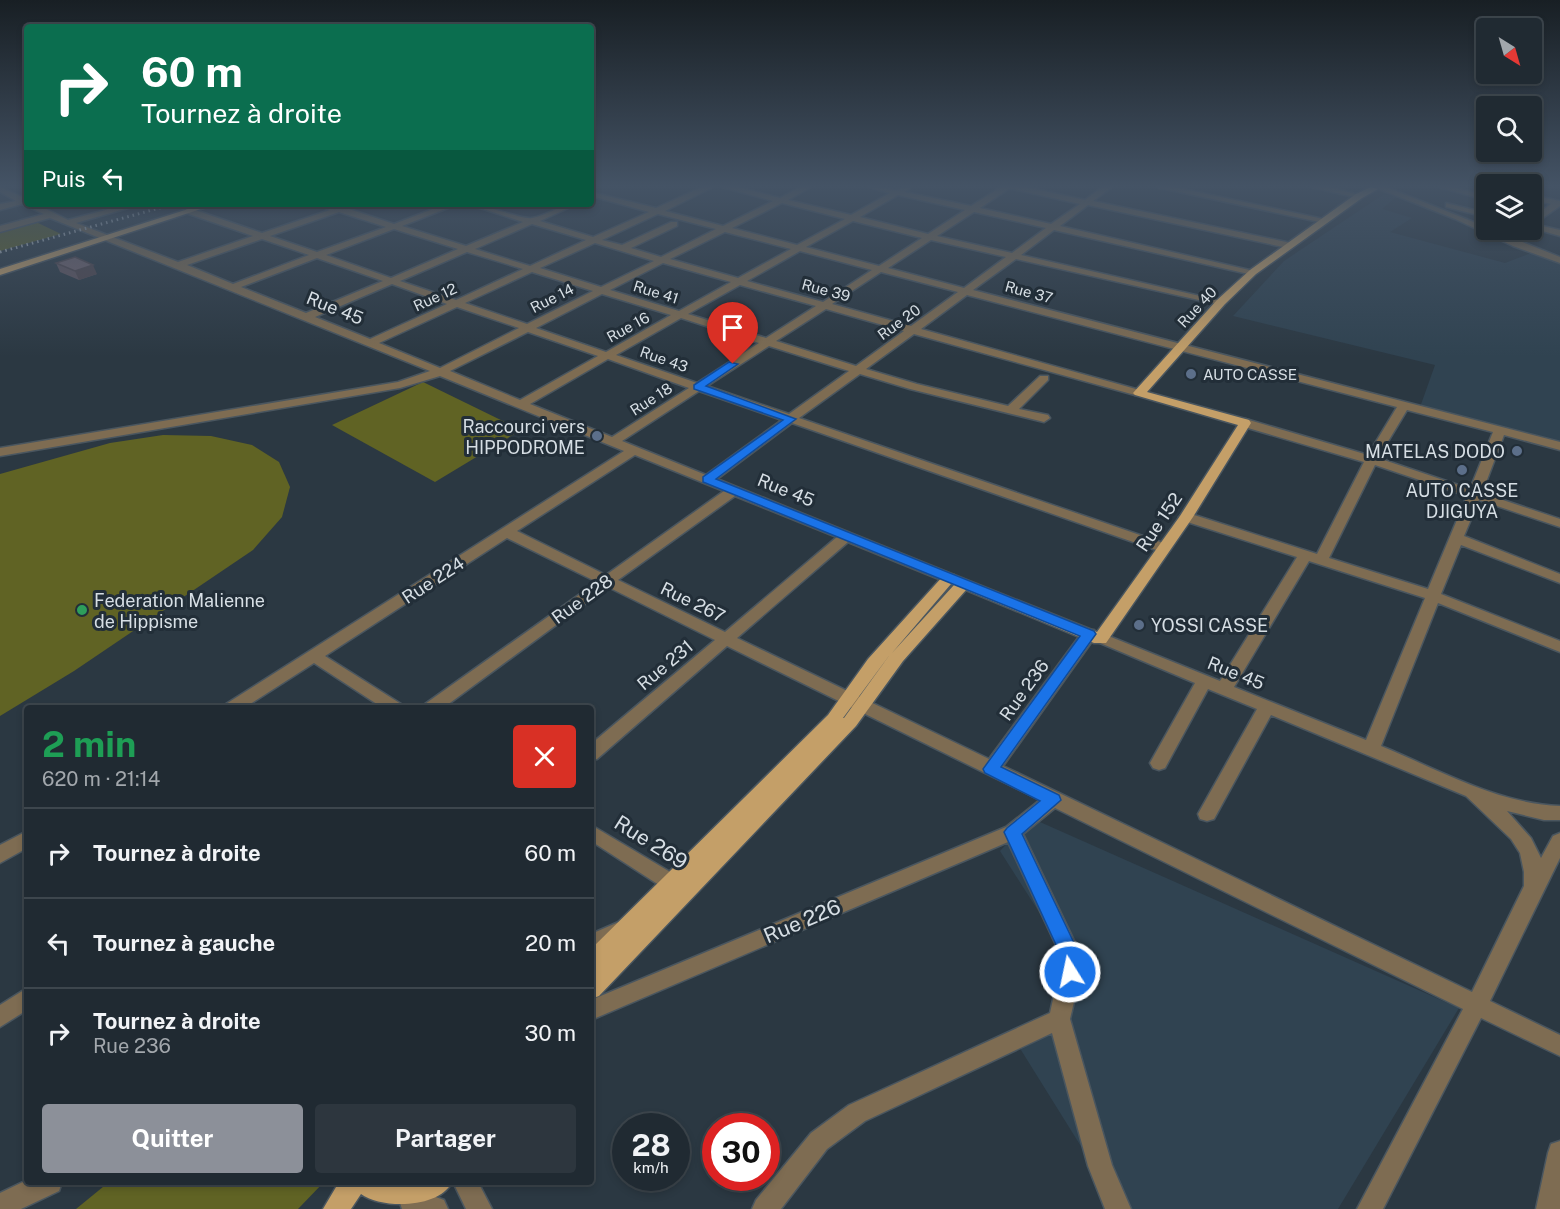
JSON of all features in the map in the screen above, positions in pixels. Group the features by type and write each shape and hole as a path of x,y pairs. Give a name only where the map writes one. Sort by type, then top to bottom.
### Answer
{"main road":[{"path":"0,266 78,243"},
{"path":"0,272 82,243"},
{"name":"Rue 40","path":"1183,349 1261,273 1303,243"},
{"name":"Rue 40","path":"1144,394 1221,302 1253,272 1288,245"},
{"path":"1144,394 1245,423"},
{"name":"Rue 152","path":"1094,637 1164,548 1245,423"},
{"path":"594,986 679,888 850,722 855,703 897,657 956,581"},
{"name":"Rue 45","path":"956,581 1094,637"},
{"path":"594,960 627,928 679,888"},
{"path":"336,1209 352,1185"},
{"path":"369,1185 378,1196 393,1204 422,1196 436,1185"}],"street":[{"name":"Rue 45","path":"122,243 956,581"},
{"path":"178,265 240,243"},
{"name":"Rue 43","path":"283,243 1164,548"},
{"path":"233,287 348,243"},
{"name":"Rue 41","path":"449,243 914,387 1044,418"},
{"path":"306,317 480,243"},
{"name":"Rue 12","path":"370,343 586,243"},
{"name":"Rue 39","path":"610,243 1144,394"},
{"path":"624,248 634,243"},
{"name":"Rue 14","path":"0,452 400,385 440,372 695,243"},
{"name":"Rue 37","path":"783,243 1560,446"},
{"name":"Rue 16","path":"521,404 808,243"},
{"name":"Rue 18","path":"614,441 920,243"},
{"path":"958,243 1221,302"},
{"name":"Rue 20","path":"708,480 1031,243"},
{"path":"1123,243 1253,272"},
{"path":"1280,243 1288,245"},
{"path":"1515,243 1560,260"},
{"path":"1011,410 1044,378"},
{"path":"1321,560 1371,460 1404,406"},
{"path":"1245,423 1371,460 1560,523"},
{"path":"1371,749 1500,431"},
{"name":"Rue 224","path":"237,705 634,450"},
{"name":"Rue 228","path":"435,705 734,490"},
{"path":"1185,517 1434,596 1560,647"},
{"name":"Rue 267","path":"507,532 1560,1046"},
{"name":"Rue 231","path":"594,751 847,536"},
{"path":"1457,538 1560,579"},
{"path":"1224,689 1305,555"},
{"name":"Rue 45","path":"1094,637 1457,784"},
{"name":"Rue 236","path":"991,769 1094,637"},
{"path":"314,656 391,705"},
{"path":"1160,763 1204,681"},
{"path":"1207,814 1267,707"},
{"path":"1457,784 1529,811 1560,813"},
{"path":"1457,784 1487,804 1519,836 1533,863 1534,886"},
{"name":"Rue 226","path":"594,1009 1013,832 1053,800"},
{"path":"1013,832 1067,947 1070,972 1059,1019 1100,1166 1119,1209"},
{"name":"Rue 269","path":"594,834 679,888"},
{"path":"0,855 24,840"},
{"path":"1370,1209 1476,1006 1534,886 1560,841"},
{"path":"594,942 627,928"},
{"path":"0,1017 24,1000"},
{"path":"765,1209 819,1141 857,1113 1059,1019"},
{"path":"1549,1209 1560,1153"},
{"path":"0,1206 44,1185"},
{"path":"467,1185 479,1209"},
{"path":"393,1204 435,1209"}],"shaded area":[{"path":"0,243 27,243 0,251"},
{"path":"1310,243 1432,243 1505,263 1531,253 1560,262 1560,448 1419,410 1435,365 1233,316 1284,261"},
{"path":"423,382 521,430 435,482 332,425"},
{"name":"Federation Malienne de Hippisme","path":"163,435 211,436 252,445 279,462 290,487 282,517 253,550 74,671 0,716 0,474 110,443"},
{"path":"1031,818 1459,1008 1338,1209 1120,1209 1016,1042 1086,986 1000,851"},
{"path":"105,1185 321,1185 298,1209 76,1209"}],"building":[{"path":"75,257 93,265 75,271 56,263"}],"railway":[{"path":"0,252 31,243"}],"place":[{"name":"AUTO CASSE","path":"1191,374"},
{"name":"Raccourci vers HIPPODROME","path":"597,436"},
{"name":"MATELAS DODO","path":"1517,451"},
{"name":"AUTO CASSE DJIGUYA","path":"1462,470"},
{"name":"Federation Malienne de Hippisme","path":"82,610"},
{"name":"YOSSI CASSE","path":"1139,625"}],"route":[{"path":"733,364 698,387 791,419 708,480 1089,634 991,769 1053,800 1013,832 1067,947 1070,972"}]}
